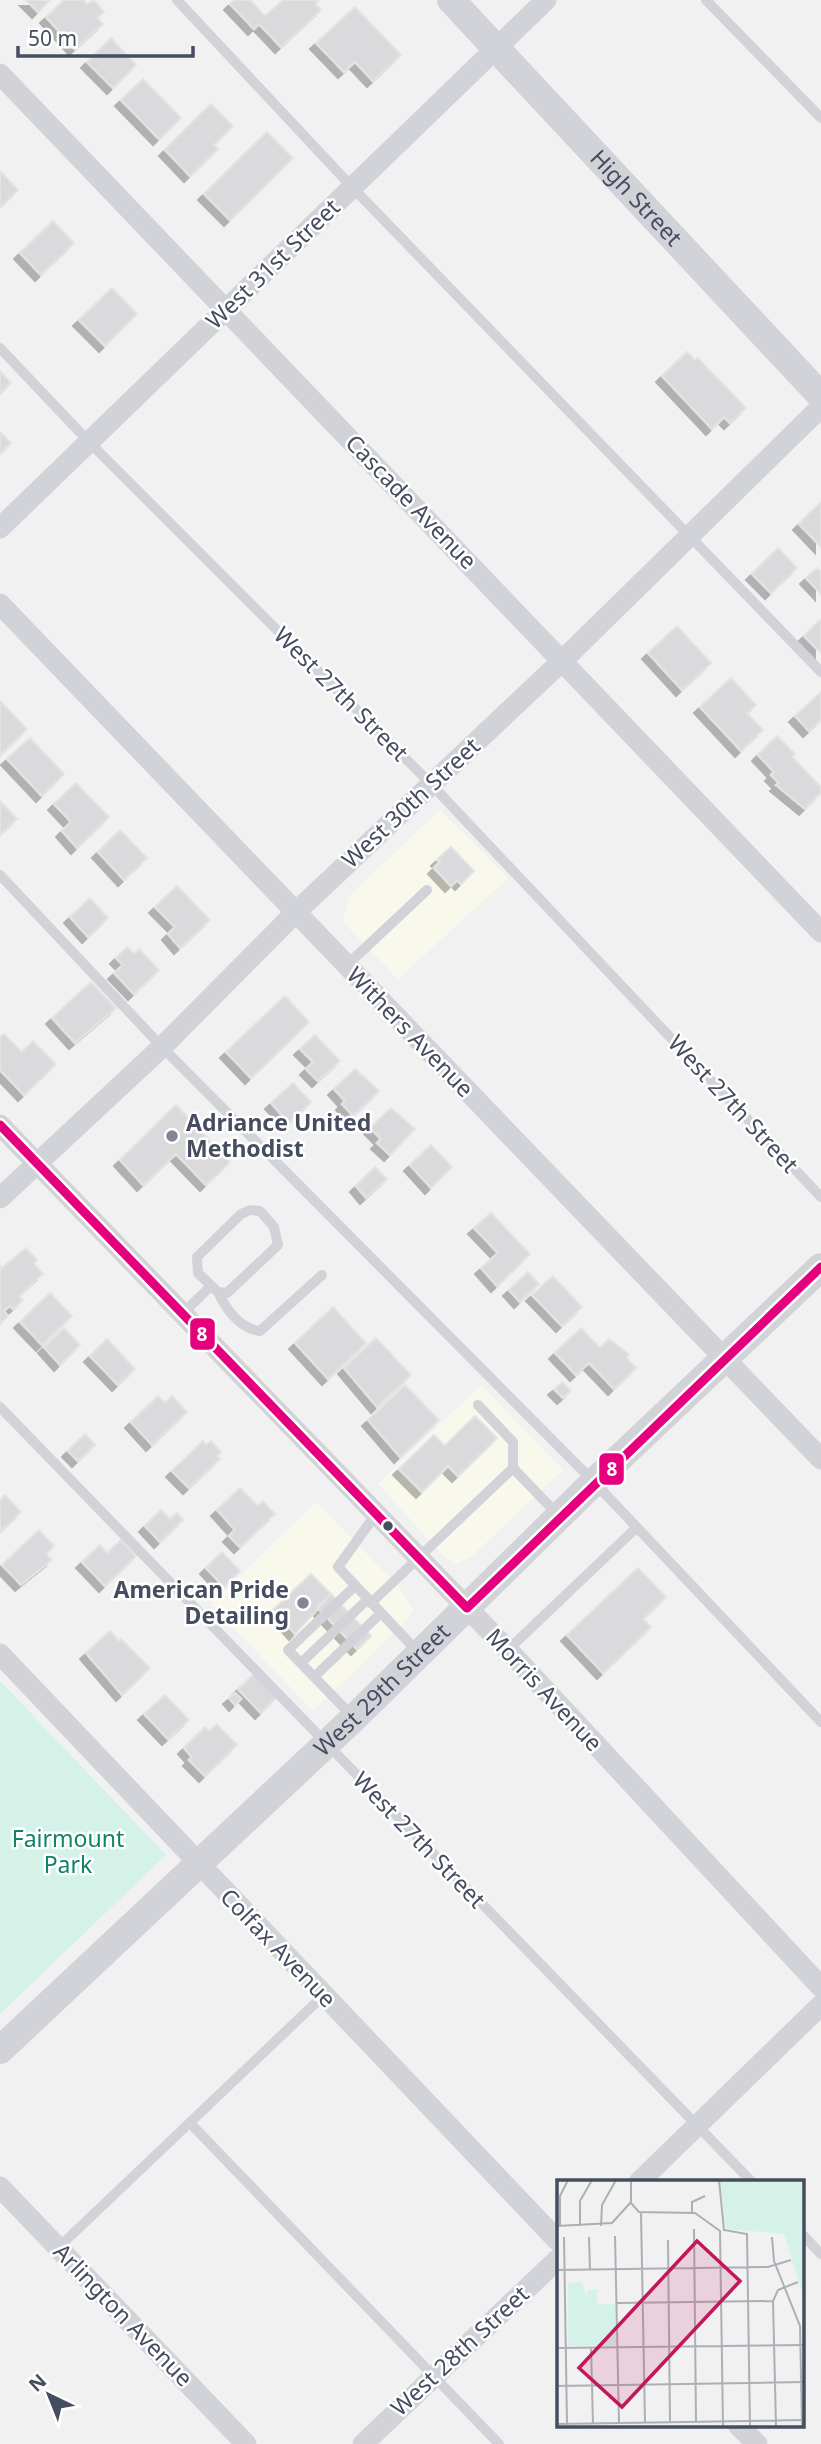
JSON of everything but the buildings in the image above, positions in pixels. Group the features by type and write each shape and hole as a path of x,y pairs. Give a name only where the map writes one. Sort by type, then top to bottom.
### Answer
{"street":[{"name":"High Street","path":"451,0 821,396"},
{"name":"West 31st Street","path":"0,528 546,0"},
{"name":"Cascade Avenue","path":"0,74 821,932"},
{"name":"West 30th Street","path":"0,1198 162,1047 296,912 563,660 821,407"},
{"name":"Withers Avenue","path":"0,604 821,1460"},
{"name":"Morris Avenue","path":"0,1125 508,1650 821,1987"},
{"name":"West 29th Street","path":"0,2050 196,1863 326,1745 594,1482 821,1267"},
{"name":"Colfax Avenue","path":"0,1654 557,2240"},
{"path":"641,2180 821,2005"},
{"name":"Arlington Avenue","path":"0,2187 246,2444"},
{"name":"West 28th Street","path":"363,2444 557,2260"},
{"path":"739,2426 757,2444"}],"lane":[{"path":"177,0 352,187 821,672"},
{"path":"706,0 821,118"},
{"name":"West 27th Street","path":"0,348 89,442 431,784 821,1198"},
{"path":"0,875 162,1047 594,1482 821,1722"},
{"path":"347,965 426,890"},
{"path":"215,1289 227,1293 278,1245 274,1227 260,1212 250,1210 242,1214 197,1257 198,1273 215,1289 237,1320 251,1330 260,1331 322,1275"},
{"path":"182,1314 215,1289"},
{"path":"478,1405 513,1442 513,1468 560,1517"},
{"name":"West 27th Street","path":"0,1407 750,2180"},
{"path":"301,1663 419,1558 513,1468"},
{"path":"376,1514 338,1567 419,1654"},
{"path":"508,1650 636,1528"},
{"path":"354,1718 288,1650 355,1586"},
{"path":"314,1677 381,1613"},
{"path":"59,2247 324,1995"},
{"path":"190,2123 499,2444"},
{"path":"804,2236 821,2254"}],"shaded area":[{"path":"440,810 508,878 398,979 343,922 349,896"},
{"path":"481,1385 563,1470 471,1557 456,1564 446,1558 378,1484"},
{"path":"316,1502 398,1586 413,1609 404,1623 313,1711 211,1604"}],"green space":[{"name":"Fairmount Park","path":"0,1681 166,1855 0,2014"}],"transit line":[{"name":"8","path":"0,1125 467,1608 821,1267"}],"place":[{"name":"Adriance United Methodist","path":"172,1136"},
{"name":"American Pride Detailing","path":"303,1603"}]}
